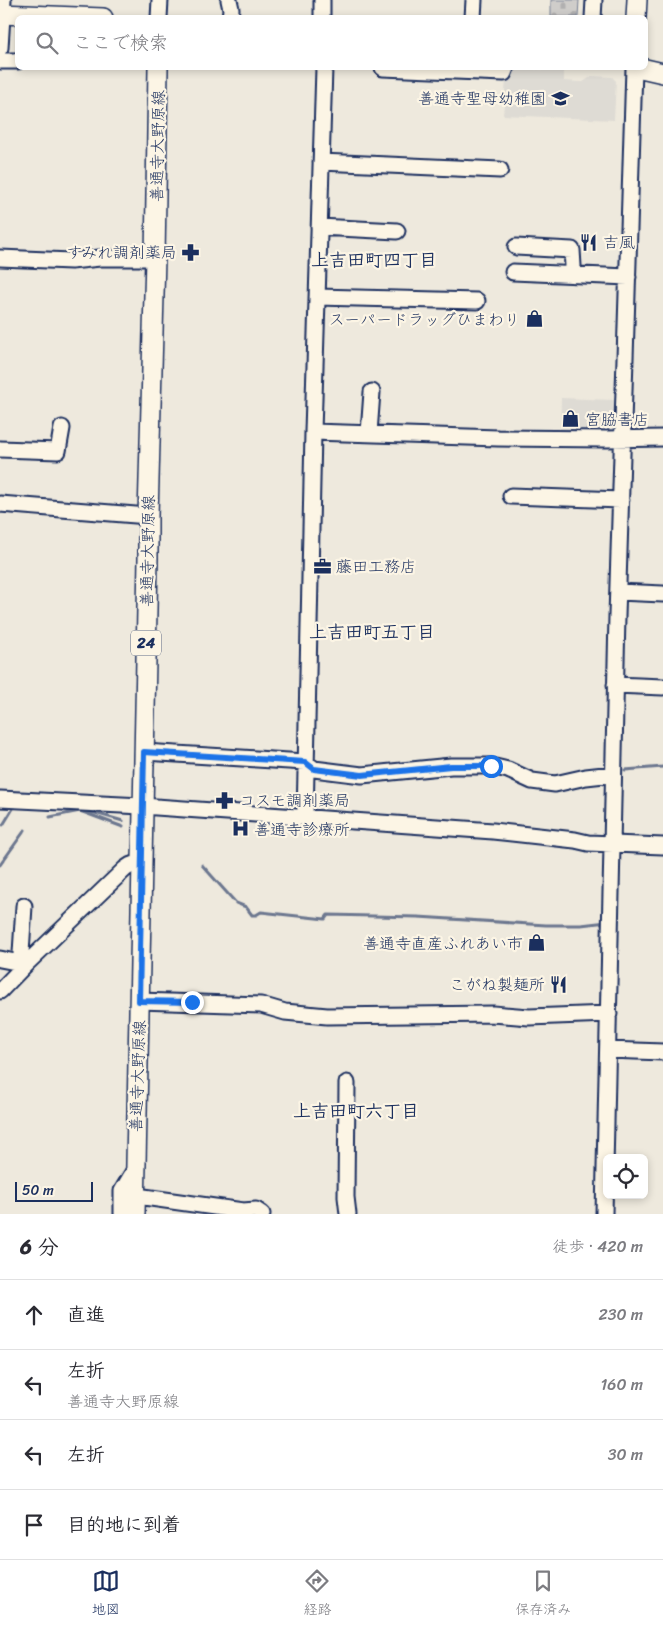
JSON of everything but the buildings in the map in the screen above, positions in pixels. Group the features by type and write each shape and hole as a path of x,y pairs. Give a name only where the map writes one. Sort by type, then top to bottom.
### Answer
{"main road":[{"path":"636,15 637,0"},
{"path":"2,9 70,15"},
{"name":"善通寺大野原線","path":"134,1214 158,70"},
{"path":"648,70 663,73"}],"street":[{"path":"159,15 160,0"},
{"path":"229,0 232,9 231,15"},
{"path":"322,0 322,15"},
{"path":"474,0 474,15"},
{"path":"593,15 594,0"},
{"path":"0,48 2,9"},
{"path":"0,61 15,61"},
{"path":"305,819 316,297 324,70"},
{"path":"443,70 504,72 505,70"},
{"path":"604,1214 615,685 634,70"},
{"path":"321,162 500,170"},
{"path":"319,227 397,231"},
{"path":"516,247 572,250 569,266 628,272"},
{"path":"0,258 71,261 100,258 155,258"},
{"path":"513,272 628,272"},
{"path":"316,297 477,301"},
{"path":"369,433 372,392"},
{"path":"0,449 58,451 62,428"},
{"path":"313,432 498,438 663,438"},
{"path":"511,496 620,500"},
{"path":"0,504 148,516"},
{"path":"618,592 663,594"},
{"path":"615,685 663,687"},
{"path":"144,752 305,762 314,769 362,775 451,766 491,766 508,770 532,781 555,784 586,777 613,774"},
{"path":"0,799 142,806 493,831 588,843 663,846"},
{"path":"0,991 125,869 131,865 141,863"},
{"path":"24,906 21,953 26,964"},
{"path":"0,959 26,964"},
{"path":"139,1001 261,1005 285,1012 327,1016 493,1014 529,1017 609,1014"},
{"path":"608,1050 663,1052"},
{"path":"347,1083 346,1197 348,1214"},
{"path":"134,1171 144,1190 144,1214"},
{"path":"122,1214 122,1191 134,1171"},
{"path":"144,1197 243,1211 256,1210 262,1214"}],"shaded area":[{"name":"善通寺聖母幼稚園","path":"507,70 564,70 564,81 583,82 592,76 612,77 616,81 614,120 503,115"},
{"path":"561,398 614,400 614,430 609,435 560,434"}],"green space":[{"path":"551,0 579,0 578,15 551,15"}],"waterway":[{"path":"625,770 663,767"},
{"path":"3,825 14,807"},
{"path":"50,817 80,811 123,827"},
{"path":"84,811 123,821"},
{"path":"0,865 25,830"},
{"path":"202,865 236,903 246,907 252,915 261,912 325,919 328,915 418,917 546,925 581,925 607,922"}],"place":[{"name":"善通寺聖母幼稚園","path":"560,98"},
{"name":"吉風","path":"589,242"},
{"name":"すみれ調剤薬局","path":"191,252"},
{"name":"スーパードラッグひまわり","path":"534,319"},
{"name":"宮脇書店","path":"571,419"},
{"name":"藤田工務店","path":"322,566"},
{"name":"コスモ調剤薬局","path":"225,800"},
{"name":"善通寺診療所","path":"240,829"},
{"name":"善通寺直産ふれあい市","path":"537,943"},
{"name":"こがね製麺所","path":"559,984"}],"district":[{"name":"上吉田町四丁目","path":"374,260"},
{"name":"上吉田町五丁目","path":"372,632"},
{"name":"上吉田町六丁目","path":"356,1111"}],"route":[{"path":"192,1002 139,1001 144,752 305,762 314,769 362,775 451,766 491,766"}]}
